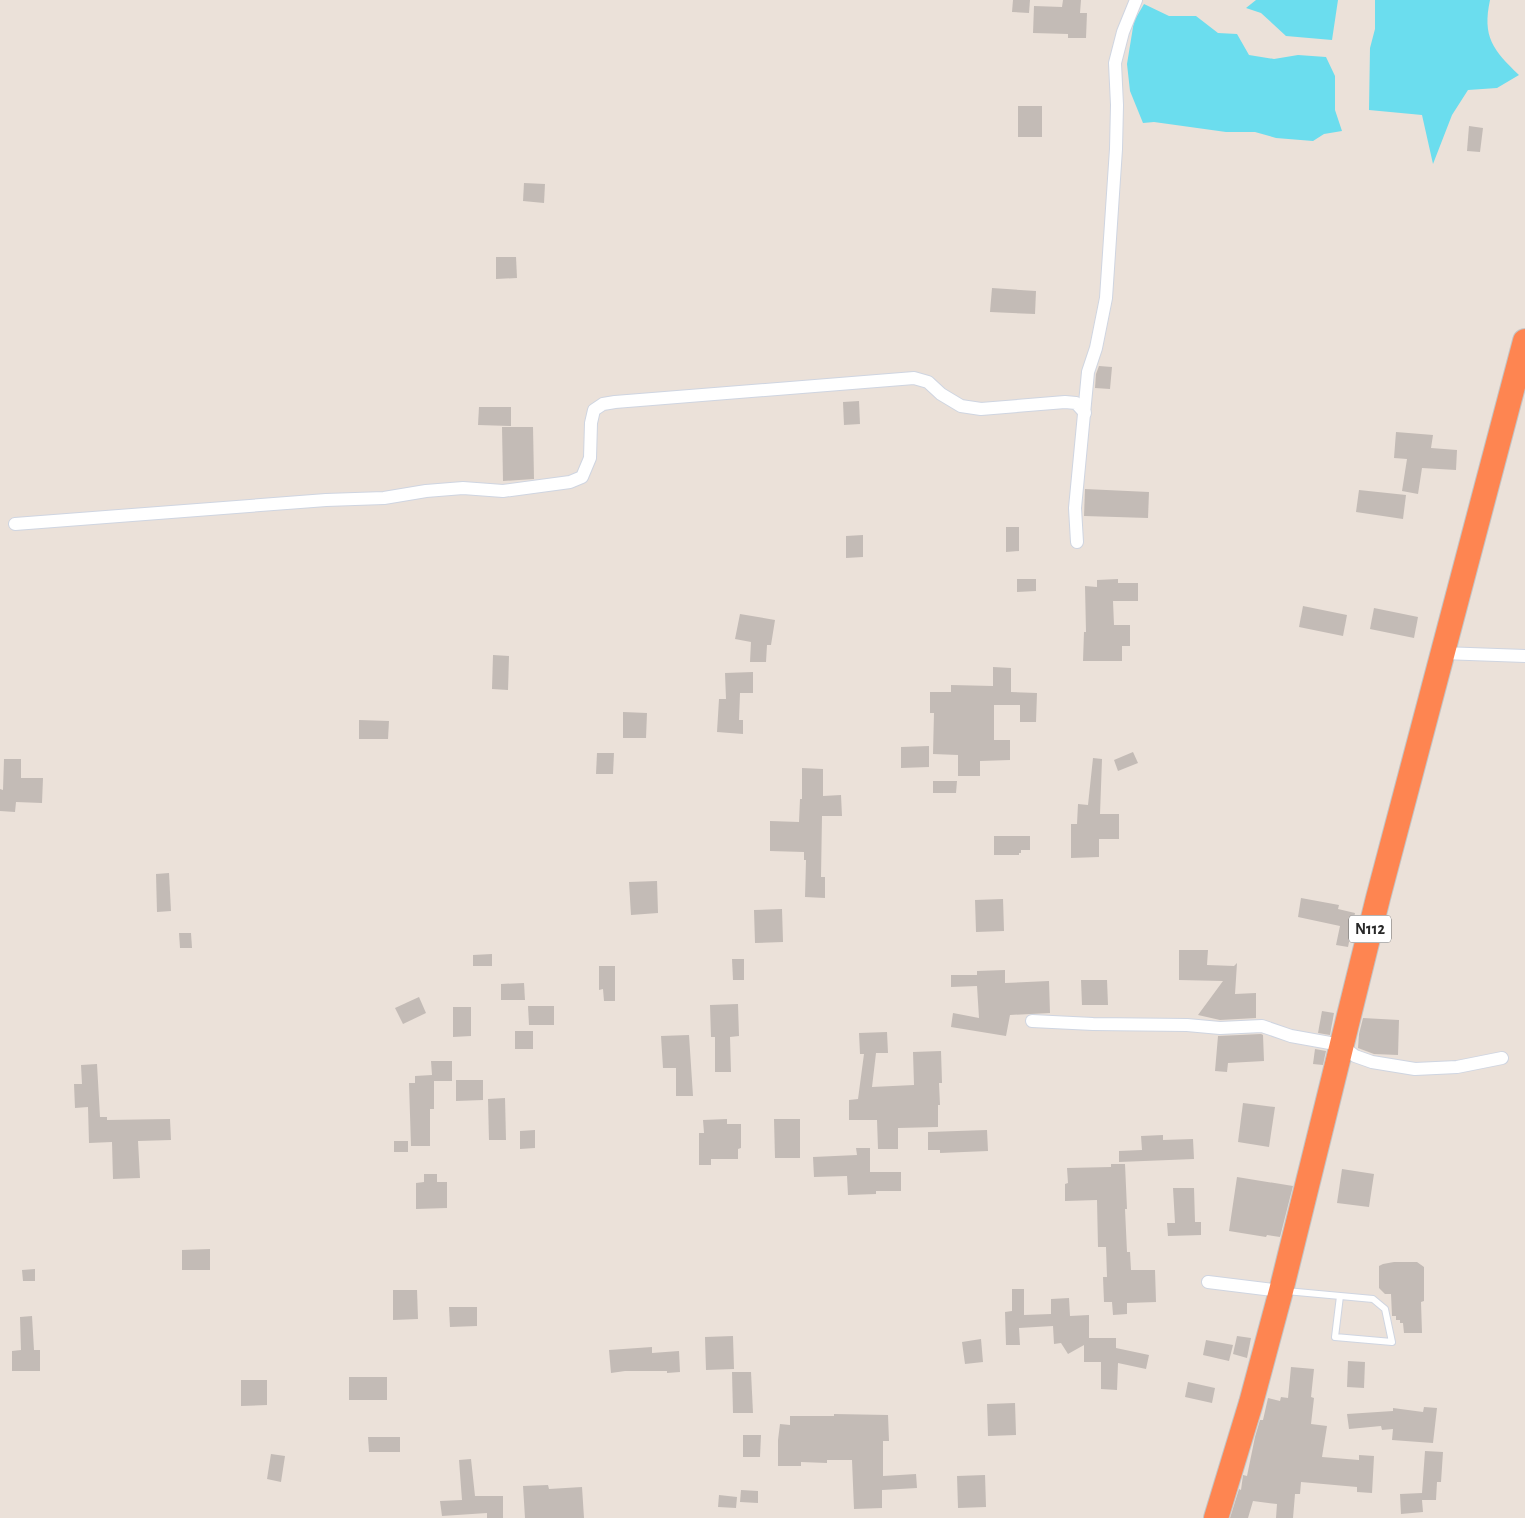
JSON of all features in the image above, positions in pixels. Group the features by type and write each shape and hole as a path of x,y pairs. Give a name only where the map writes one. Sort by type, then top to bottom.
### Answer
{"highway":[{"name":"N112","path":"1216,1518 1251,1403 1281,1290 1341,1045 1525,341"}],"street":[{"path":"1077,542 1075,508 1088,372 1096,348 1106,298 1116,149 1117,105 1115,63 1123,32 1136,0"},
{"path":"16,524 326,500 384,498 426,491 463,488 503,490 570,482 582,477 590,458 591,423 594,410 603,404 615,402 914,378 928,382 941,394 961,406 981,409 1065,402 1076,404 1085,413"},
{"path":"1442,653 1525,656"},
{"path":"1032,1021 1187,1025 1220,1028 1262,1026 1291,1036 1341,1045 1355,1056 1372,1062 1415,1069 1457,1067 1502,1058"},
{"path":"1208,1282 1281,1290"}],"lane":[{"path":"1281,1290 1374,1298 1385,1309 1392,1342 1335,1337 1340,1296"}],"water":[{"path":"1256,0 1338,0 1332,40 1286,36 1261,13 1246,8"},
{"path":"1375,0 1490,0 1488,24 1492,42 1502,58 1519,75 1497,88 1468,90 1452,115 1433,164 1422,115 1369,110 1370,48 1375,29"},
{"path":"1144,4 1169,16 1196,16 1218,33 1237,34 1249,55 1274,59 1298,55 1326,57 1335,76 1335,110 1342,131 1324,134 1313,141 1276,138 1255,132 1226,132 1154,122 1143,123 1130,91 1127,64 1134,21"}],"building":[{"path":"1013,0 1030,0 1029,13 1012,12"},
{"path":"1063,0 1081,0 1080,13 1087,13 1086,38 1068,38 1068,34 1033,33 1034,6 1062,7"},
{"path":"1018,106 1042,106 1042,137 1018,137"},
{"path":"1469,126 1483,128 1480,152 1467,151"},
{"path":"524,183 545,184 544,203 523,201"},
{"path":"496,257 516,257 517,278 496,279"},
{"path":"992,288 1036,291 1035,314 990,312"},
{"path":"1099,366 1112,367 1110,389 1095,388 1096,374"},
{"path":"859,401 860,424 844,425 843,402"},
{"path":"479,407 511,407 511,426 478,425"},
{"path":"502,427 533,427 534,479 503,481"},
{"path":"1396,432 1433,435 1431,448 1457,450 1456,470 1422,468 1418,494 1402,491 1407,459 1394,458"},
{"path":"1085,489 1149,492 1148,518 1084,516"},
{"path":"1359,490 1406,495 1403,519 1356,512"},
{"path":"1006,527 1019,527 1019,551 1006,552"},
{"path":"863,535 863,557 846,558 846,536"},
{"path":"1017,579 1036,579 1036,591 1017,592"},
{"path":"1118,579 1118,583 1138,583 1138,601 1113,601 1114,625 1130,625 1130,646 1122,646 1122,661 1083,661 1084,632 1086,632 1085,586 1097,587 1097,580"},
{"path":"1303,606 1347,615 1343,636 1299,627"},
{"path":"1374,608 1418,617 1414,638 1370,629"},
{"path":"740,614 775,620 771,645 767,645 766,662 750,662 751,642 735,639"},
{"path":"493,655 509,656 508,690 492,689"},
{"path":"993,667 1011,668 1011,692 1037,693 1036,722 1020,722 1020,705 994,705 994,740 1010,740 1010,760 980,761 980,776 958,776 958,755 933,754 934,713 930,713 930,692 951,692 951,685 993,686"},
{"path":"753,672 753,693 740,693 739,720 743,720 743,734 717,732 719,699 726,699 725,673"},
{"path":"623,712 647,713 646,738 623,738"},
{"path":"359,720 389,721 388,739 359,739"},
{"path":"929,746 929,767 901,768 901,747"},
{"path":"1133,752 1138,763 1118,771 1114,760"},
{"path":"597,753 614,753 613,774 596,774"},
{"path":"1093,758 1102,759 1100,814 1119,814 1119,839 1099,839 1099,857 1071,858 1071,824 1077,824 1078,804 1088,805"},
{"path":"4,759 21,759 21,778 43,778 42,803 16,802 15,812 0,811 0,789 3,790"},
{"path":"802,768 823,769 823,796 841,795 842,816 822,816 821,877 825,877 825,898 805,897 806,860 804,860 804,852 770,851 770,821 799,822 800,799 802,799"},
{"path":"933,781 957,781 956,793 933,793"},
{"path":"994,836 1030,836 1030,850 1021,850 1019,855 994,855"},
{"path":"169,873 171,911 157,912 156,874"},
{"path":"657,881 658,913 631,915 629,882"},
{"path":"1301,898 1339,905 1338,909 1355,913 1348,947 1336,945 1340,926 1298,917"},
{"path":"1003,899 1004,931 976,932 975,900"},
{"path":"782,909 783,942 755,943 754,910"},
{"path":"179,933 191,933 192,948 180,948"},
{"path":"1179,950 1208,950 1207,965 1234,966 1237,963 1235,994 1256,993 1256,1018 1220,1020 1198,1015 1223,981 1179,980"},
{"path":"492,954 492,966 473,966 473,955"},
{"path":"732,959 744,959 744,980 733,980"},
{"path":"599,966 615,966 615,1001 604,1001 603,989 599,990"},
{"path":"1005,970 1005,983 1049,981 1050,1013 1010,1015 1006,1036 951,1027 953,1013 979,1018 977,986 951,987 951,975 977,975 977,971"},
{"path":"1081,980 1107,980 1108,1005 1082,1005"},
{"path":"524,983 525,1000 501,1000 501,984"},
{"path":"419,997 426,1013 403,1024 395,1008"},
{"path":"738,1004 739,1036 730,1037 731,1072 715,1072 715,1037 711,1037 710,1005"},
{"path":"528,1006 554,1006 554,1025 529,1025"},
{"path":"453,1007 471,1007 471,1036 453,1037"},
{"path":"1322,1011 1334,1013 1330,1035 1318,1033"},
{"path":"1363,1018 1399,1020 1398,1055 1374,1054 1358,1048"},
{"path":"515,1031 533,1031 533,1049 515,1049"},
{"path":"887,1032 888,1053 876,1053 872,1087 914,1085 913,1052 941,1051 942,1083 939,1083 938,1127 898,1128 898,1149 878,1149 877,1120 849,1120 849,1100 858,1099 864,1054 860,1054 859,1033"},
{"path":"689,1035 693,1096 676,1096 676,1068 663,1068 661,1036"},
{"path":"1263,1035 1264,1061 1228,1063 1227,1072 1215,1071 1218,1036"},
{"path":"1315,1049 1326,1051 1323,1065 1313,1064"},
{"path":"431,1061 452,1061 452,1081 434,1081 434,1109 430,1109 430,1146 411,1146 409,1083 415,1083 415,1076 432,1075"},
{"path":"97,1064 100,1117 107,1117 107,1120 170,1119 171,1140 138,1141 140,1178 113,1179 112,1142 89,1143 88,1107 75,1108 74,1084 82,1084 81,1065"},
{"path":"456,1080 483,1080 483,1100 456,1101"},
{"path":"505,1098 506,1140 489,1140 488,1099"},
{"path":"1243,1103 1275,1107 1269,1147 1238,1142"},
{"path":"727,1119 727,1124 741,1124 741,1148 738,1149 738,1159 711,1159 711,1165 699,1165 699,1133 704,1133 703,1120"},
{"path":"774,1119 800,1119 800,1158 775,1158"},
{"path":"535,1130 535,1148 520,1149 520,1131"},
{"path":"987,1130 988,1151 940,1153 940,1150 928,1150 928,1132"},
{"path":"1163,1135 1163,1140 1193,1139 1194,1159 1119,1162 1119,1151 1142,1150 1141,1136"},
{"path":"394,1141 408,1141 408,1152 394,1152"},
{"path":"856,1148 870,1148 870,1172 901,1172 901,1191 876,1191 876,1194 848,1195 847,1176 814,1177 813,1157 857,1155"},
{"path":"1111,1164 1125,1164 1127,1252 1130,1252 1131,1270 1155,1270 1156,1302 1127,1303 1127,1314 1113,1315 1112,1302 1104,1302 1103,1277 1107,1277 1106,1247 1098,1247 1097,1200 1065,1201 1065,1184 1068,1183 1067,1168 1111,1167"},
{"path":"1342,1169 1374,1174 1369,1207 1337,1203"},
{"path":"424,1174 437,1174 437,1182 447,1182 447,1208 416,1209 416,1183 424,1182"},
{"path":"1237,1177 1293,1186 1280,1237 1267,1235 1266,1237 1229,1231"},
{"path":"1173,1188 1194,1188 1195,1222 1201,1222 1201,1235 1168,1236 1167,1223 1175,1223"},
{"path":"210,1249 210,1270 182,1270 182,1250"},
{"path":"1394,1262 1417,1262 1424,1267 1424,1301 1421,1302 1422,1333 1404,1333 1403,1323 1400,1323 1400,1320 1396,1320 1396,1316 1392,1316 1391,1294 1385,1294 1379,1288 1379,1266"},
{"path":"35,1269 35,1281 23,1281 22,1270"},
{"path":"1012,1289 1024,1289 1024,1315 1051,1314 1051,1299 1069,1298 1070,1316 1089,1315 1089,1338 1116,1338 1116,1348 1149,1355 1146,1369 1118,1363 1117,1390 1101,1389 1101,1362 1084,1362 1084,1345 1068,1354 1061,1343 1054,1344 1053,1326 1019,1328 1020,1345 1006,1345 1005,1312 1012,1311"},
{"path":"393,1290 417,1290 418,1319 393,1320"},
{"path":"449,1307 477,1307 477,1326 450,1327"},
{"path":"32,1316 34,1350 40,1350 40,1371 12,1371 12,1351 21,1350 20,1317"},
{"path":"733,1336 734,1369 706,1370 705,1337"},
{"path":"1237,1336 1251,1338 1247,1358 1233,1354"},
{"path":"981,1339 983,1362 965,1364 962,1342"},
{"path":"1206,1340 1233,1345 1229,1361 1203,1355"},
{"path":"652,1347 652,1353 679,1351 680,1372 625,1371 611,1373 609,1350"},
{"path":"1348,1361 1365,1362 1364,1388 1347,1387"},
{"path":"1291,1367 1314,1369 1311,1397 1314,1398 1311,1424 1327,1426 1322,1457 1359,1460 1359,1455 1374,1456 1372,1493 1357,1492 1357,1487 1301,1482 1300,1494 1295,1494 1293,1518 1276,1518 1277,1504 1253,1501 1248,1518 1230,1518 1239,1489 1241,1490 1243,1475 1247,1476 1255,1437 1260,1420 1263,1420 1268,1398 1280,1401 1281,1397 1288,1398"},
{"path":"732,1372 751,1372 753,1413 733,1413"},
{"path":"349,1377 387,1377 387,1400 349,1400"},
{"path":"241,1380 267,1380 267,1405 241,1406"},
{"path":"1188,1382 1215,1388 1212,1403 1185,1397"},
{"path":"1015,1403 1016,1435 988,1436 987,1404"},
{"path":"1424,1407 1437,1408 1433,1443 1392,1440 1393,1429 1382,1430 1381,1426 1349,1429 1347,1414 1393,1411 1393,1408 1423,1412"},
{"path":"834,1414 888,1415 889,1441 883,1441 883,1476 916,1474 917,1488 882,1490 882,1508 854,1509 852,1460 827,1460 827,1463 801,1462 801,1466 778,1466 780,1424 790,1425 790,1416 834,1416"},
{"path":"743,1435 761,1435 760,1457 743,1457"},
{"path":"368,1437 400,1437 400,1452 369,1452"},
{"path":"1425,1451 1443,1452 1441,1482 1437,1482 1436,1500 1422,1500 1423,1512 1401,1514 1400,1494 1422,1493"},
{"path":"271,1454 285,1456 281,1482 267,1479"},
{"path":"471,1459 475,1496 503,1496 503,1518 487,1518 487,1513 442,1516 440,1501 462,1500 459,1460"},
{"path":"985,1475 986,1507 958,1508 957,1476"},
{"path":"548,1485 549,1489 582,1487 584,1518 525,1518 523,1486"},
{"path":"741,1490 758,1491 758,1503 740,1502"},
{"path":"719,1495 737,1497 736,1508 718,1507"}]}
